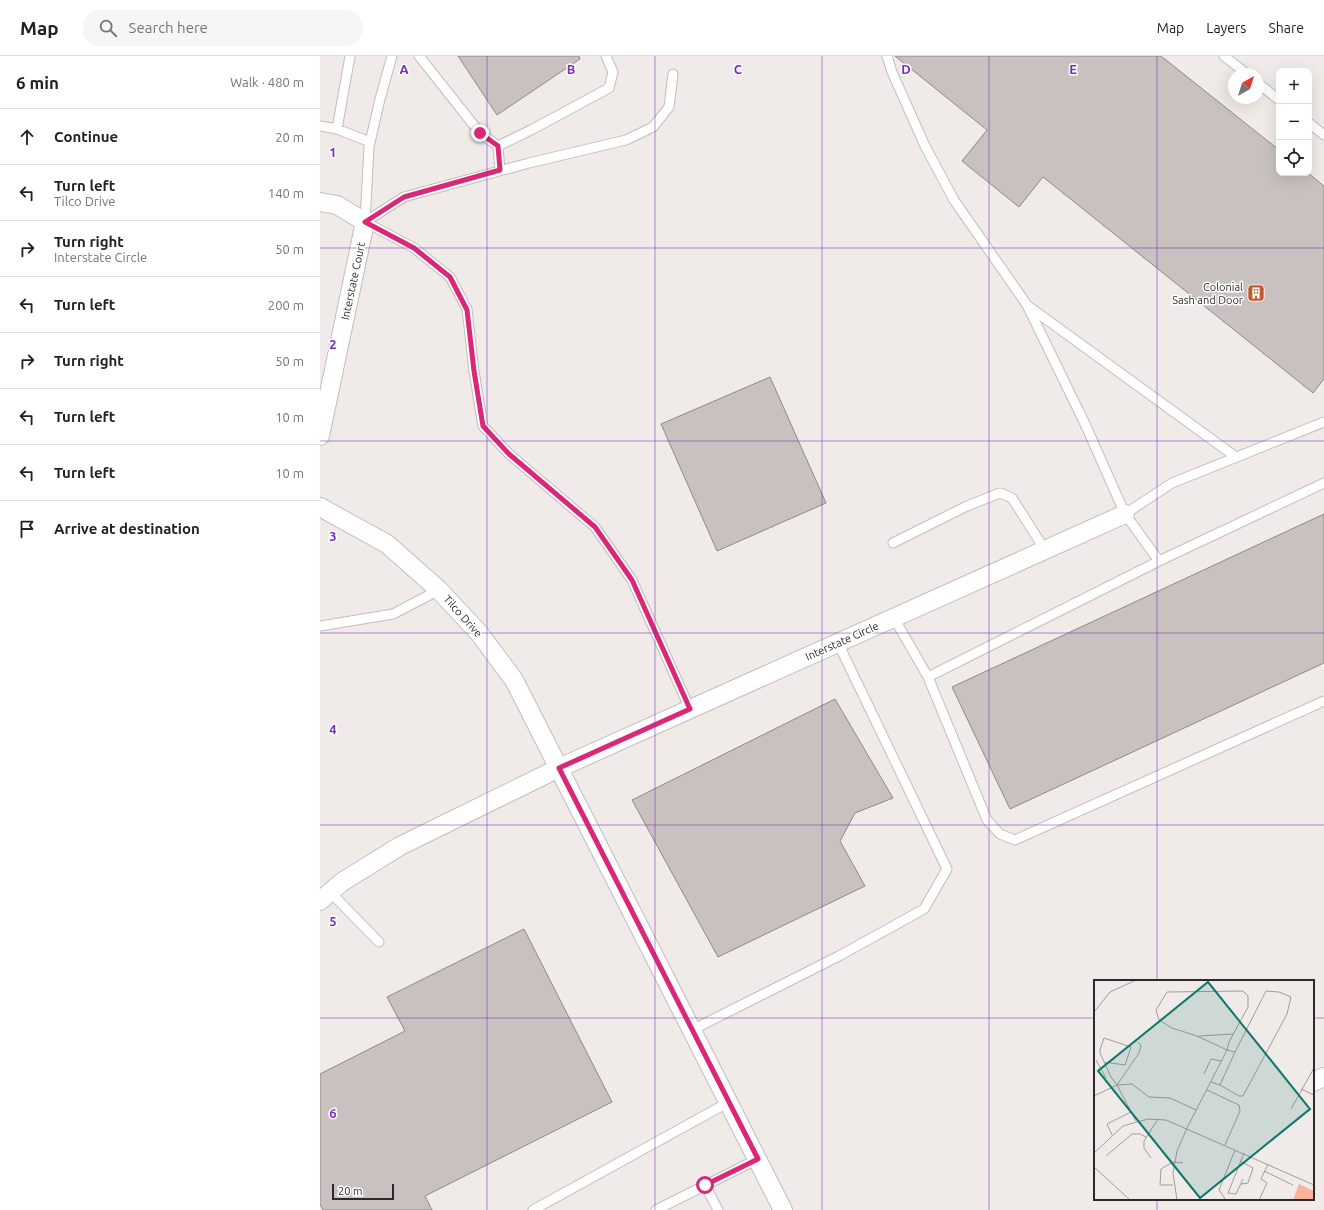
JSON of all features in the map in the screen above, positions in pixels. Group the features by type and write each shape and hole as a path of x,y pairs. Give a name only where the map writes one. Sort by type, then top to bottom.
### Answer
{"street":[{"path":"320,202 336,205 365,222"},
{"name":"Interstate Court","path":"320,432 365,222"},
{"name":"Tilco Drive","path":"320,507 387,544 439,590 479,633 514,680 784,1210"},
{"name":"Interstate Circle","path":"559,768 1125,514"},
{"path":"324,894 400,846 559,768"},
{"path":"1314,1082 1324,1077"}],"lane":[{"path":"338,129 350,56"},
{"path":"365,222 370,142 392,56"},
{"path":"419,56 480,133 498,146 500,170"},
{"path":"498,146 609,88 613,72 606,56"},
{"path":"887,56 892,72 925,146 954,200 1027,305 1086,426 1125,514 1160,561"},
{"path":"1224,56 1239,68"},
{"path":"365,222 404,197 500,170 626,140 653,126 669,107 673,74"},
{"path":"1264,88 1276,98"},
{"path":"1312,125 1324,135"},
{"path":"320,126 338,129 370,142"},
{"path":"365,222 414,248 450,277 467,310 474,371 483,426 509,454 595,527 632,580 690,709"},
{"path":"1027,305 1236,457"},
{"path":"1125,514 1172,483 1324,422"},
{"path":"928,677 1160,561 1324,483"},
{"path":"893,543 967,506 1000,493 1012,498 1045,550"},
{"path":"320,626 393,614 439,590"},
{"path":"894,618 928,677 988,820 1000,834 1015,840 1324,701"},
{"path":"692,1030 839,956 924,909 947,869 838,643"},
{"path":"324,894 379,942"},
{"path":"533,1210 729,1102"},
{"path":"656,1210 758,1159"},
{"path":"705,1185 718,1210"}],"building":[{"path":"458,56 579,56 580,59 497,115"},
{"name":"Colonial Sash and Door","path":"895,56 1161,56 1276,148 1276,176 1312,176 1324,186 1324,379 1313,393 1043,177 1019,207 962,161 987,130"},
{"path":"770,377 826,503 717,551 661,424"},
{"path":"1324,514 1324,663 1010,809 952,687"},
{"path":"835,699 893,798 855,813 840,841 865,886 718,957 632,800"},
{"path":"524,929 612,1102 425,1196 432,1210 323,1210 320,1204 320,1074 405,1031 387,997"}],"place":[{"name":"Colonial Sash and Door","path":"1256,293"}],"route":[{"path":"480,133 498,146 500,170 404,197 365,222 414,248 450,277 467,310 474,371 483,426 509,454 595,527 632,580 690,709 559,768 758,1159 705,1185"}]}
